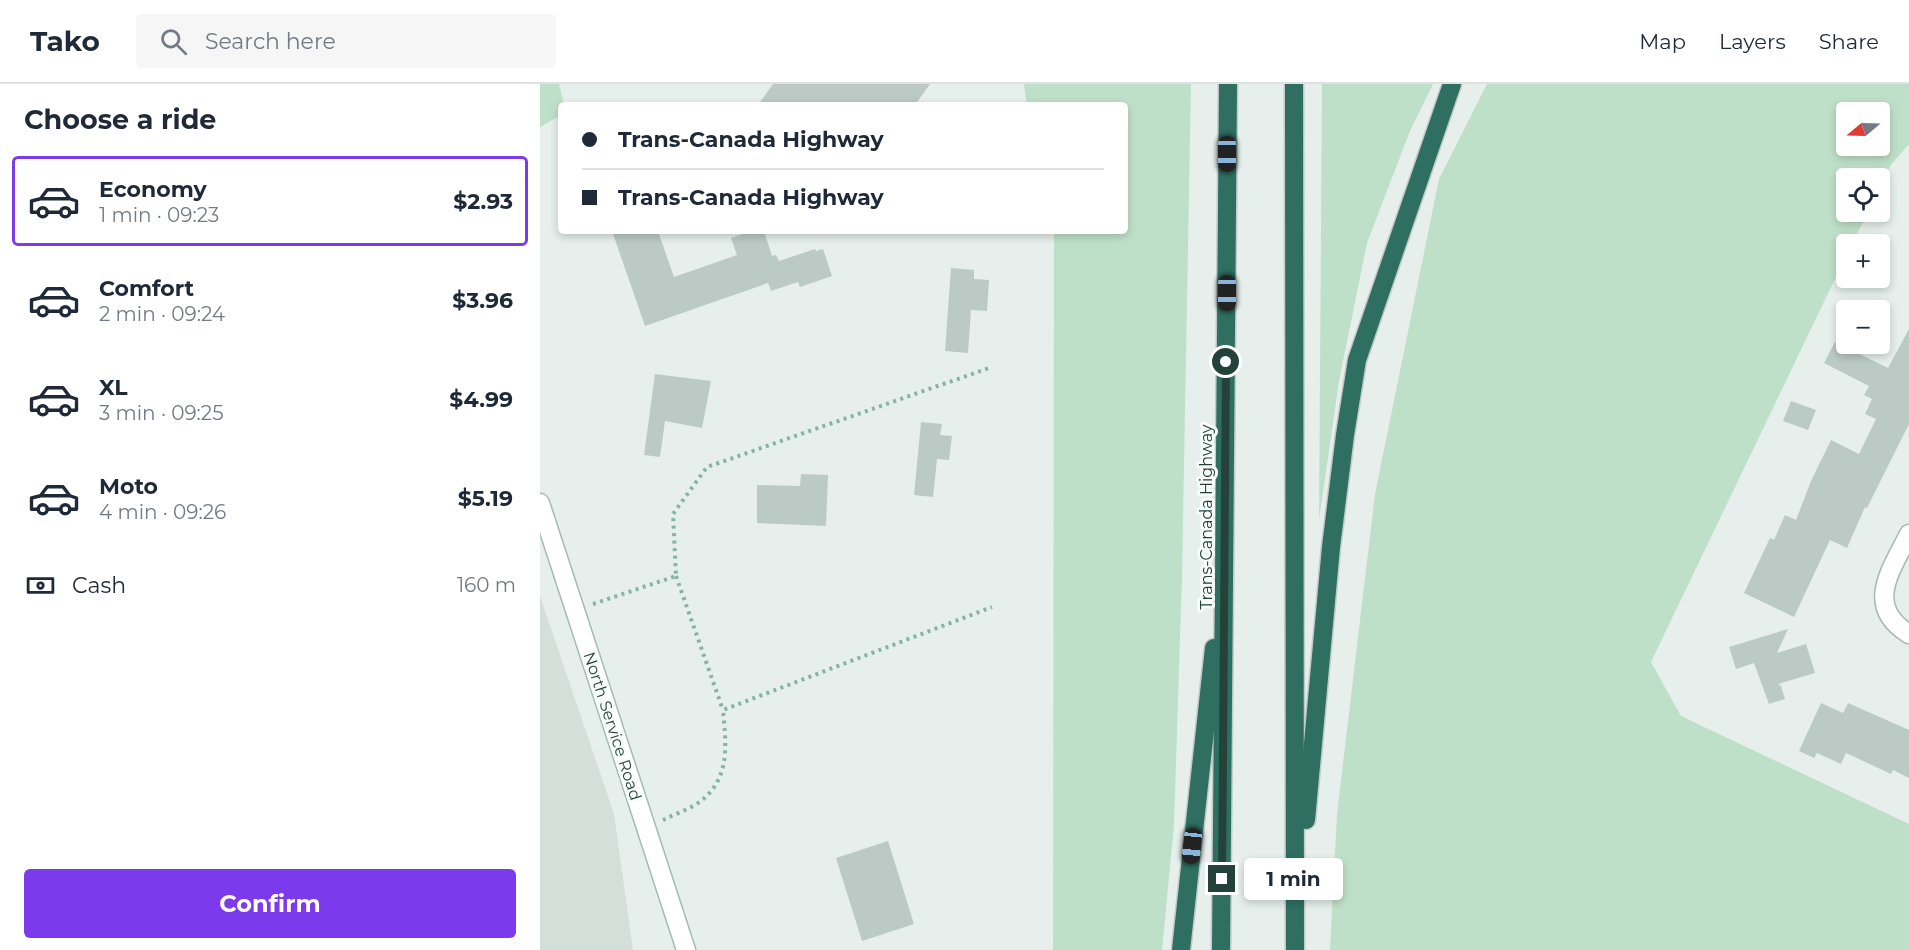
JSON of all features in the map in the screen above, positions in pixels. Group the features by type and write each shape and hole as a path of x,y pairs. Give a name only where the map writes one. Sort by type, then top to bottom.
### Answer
{"highway":[{"name":"Trans-Canada Highway","path":"1221,950 1228,84"},
{"path":"1294,84 1296,929"},
{"path":"1295,950 1331,547 1357,360 1452,84"},
{"path":"1181,950 1226,548"}],"street":[{"name":"North Service Road","path":"540,503 686,950"},
{"path":"1909,534 1886,582 1882,596 1885,609 1909,634"}],"path":[{"path":"646,829 701,801 722,778 726,742 723,710 676,576 672,514 707,467 989,368"},
{"path":"575,610 676,576"},
{"path":"723,710 992,607"}],"shaded area":[{"path":"540,596 614,814 633,950 540,950"}],"green space":[{"path":"540,84 559,84 563,102 558,102 558,117 540,127"},
{"path":"1024,84 1191,84 1182,576 1174,825 1162,950 1053,950 1054,234 1128,234 1128,102 1027,102"},
{"path":"1322,84 1433,84 1410,131 1367,243 1339,381 1319,520"},
{"path":"1487,84 1909,84 1909,144 1889,168 1836,168 1836,222 1863,222 1857,234 1836,234 1836,277 1651,662 1681,716 1909,824 1909,950 1330,950 1337,814 1375,494 1439,179"}],"building":[{"path":"773,84 930,84 917,102 760,102"},
{"path":"613,234 659,234 674,277 737,255 731,238 743,234 765,234 772,256 776,255 779,261 815,249 816,251 823,249 832,276 800,287 798,282 771,291 768,283 645,326"},
{"path":"951,268 974,270 974,279 989,280 987,311 971,310 968,353 945,351"},
{"path":"1909,329 1909,424 1867,508 1865,507 1847,548 1830,540 1794,617 1744,593 1770,538 1774,540 1785,515 1796,520 1811,481 1831,440 1859,454 1876,419 1865,414 1872,399 1864,395 1869,386 1824,363 1835,342 1836,354 1859,354 1888,368"},
{"path":"655,374 711,381 702,428 665,421 660,457 644,455"},
{"path":"1791,401 1816,410 1808,430 1783,421"},
{"path":"921,422 942,424 940,435 952,436 949,460 937,459 933,497 914,495"},
{"path":"801,474 828,475 826,526 757,523 757,485 800,486"},
{"path":"1788,629 1777,653 1806,644 1815,673 1778,684 1781,686 1785,699 1769,704 1754,663 1736,669 1729,647"},
{"path":"1821,703 1843,713 1848,703 1909,730 1909,778 1893,770 1891,774 1846,753 1841,764 1817,753 1814,758 1799,751"},
{"path":"888,841 914,924 862,941 836,858"}],"route":[{"path":"1222,879 1226,362"}]}
